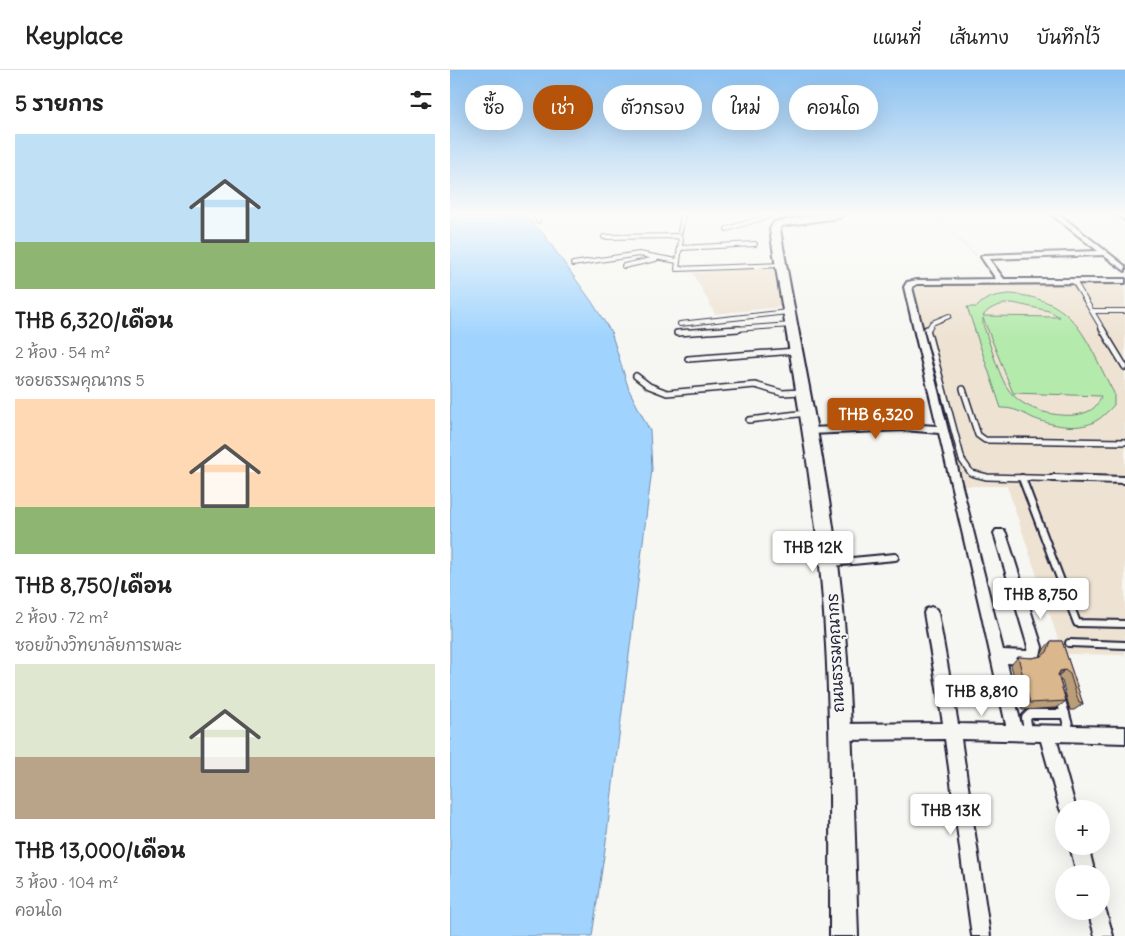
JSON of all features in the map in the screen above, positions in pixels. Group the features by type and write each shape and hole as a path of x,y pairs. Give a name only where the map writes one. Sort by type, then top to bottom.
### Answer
{"street":[{"name":"ถนนธรรมคุณากร","path":"779,255 794,351 808,422 829,563 834,621 839,732 844,936"},
{"path":"1001,282 984,259 988,256 1011,255"},
{"path":"1107,255 1125,269"},
{"path":"1022,733 998,656 909,286 917,282 1125,281"},
{"path":"808,422 943,430"},
{"path":"998,656 1028,658 1034,654 1034,647 1000,533"},
{"path":"931,613 952,731 981,936"},
{"path":"839,732 952,731 1125,735"},
{"path":"1047,733 1066,800"},
{"path":"1100,920 1104,936"}],"lane":[{"path":"573,264 621,255"},
{"path":"648,255 656,259"},
{"path":"678,255 676,268 682,270 781,265"},
{"path":"624,266 656,259 677,261"},
{"path":"1074,281 1125,367"},
{"path":"1093,311 1125,311"},
{"path":"949,316 932,323 927,328 962,460 971,473 978,476 1125,480"},
{"path":"680,324 790,319"},
{"path":"677,333 790,319"},
{"path":"688,359 794,351"},
{"path":"636,376 649,386 667,393 755,385 768,387 778,393 802,392"},
{"path":"963,388 978,435 985,440 1125,442"},
{"path":"749,420 808,422"},
{"path":"1022,478 1077,622 1125,624"},
{"path":"829,563 895,557"},
{"path":"1069,643 1125,645"},
{"path":"1058,692 1070,734"},
{"path":"1022,733 1026,718 1030,714 1065,714"}],"path":[{"path":"977,255 984,259"}],"shaded area":[{"path":"773,267 781,307 715,314 693,273"},
{"path":"917,283 1125,283 1125,655 1063,654 1007,486 963,486 912,286"}],"green space":[{"path":"1010,294 1033,298 1051,304 1077,325 1114,393 1114,405 1100,418 1087,425 1072,427 1040,421 1021,412 1001,408 967,307 977,307 988,299","holes":["1013,303 1049,311 1060,317 983,316 993,308","983,318 1013,393 1101,396 1097,404 1091,410 1084,413 1057,415 1029,407 1021,402 1008,389 1001,376 983,324"]}],"water":[{"path":"450,255 559,255 611,332 629,390 650,431 652,469 605,849 592,936 450,936"}],"building":[{"path":"1051,641 1062,641 1083,704 1079,703 1070,674 1065,670 1060,671 1058,675 1066,701 1030,703 1018,657 1032,658 1042,656 1047,652"}]}
